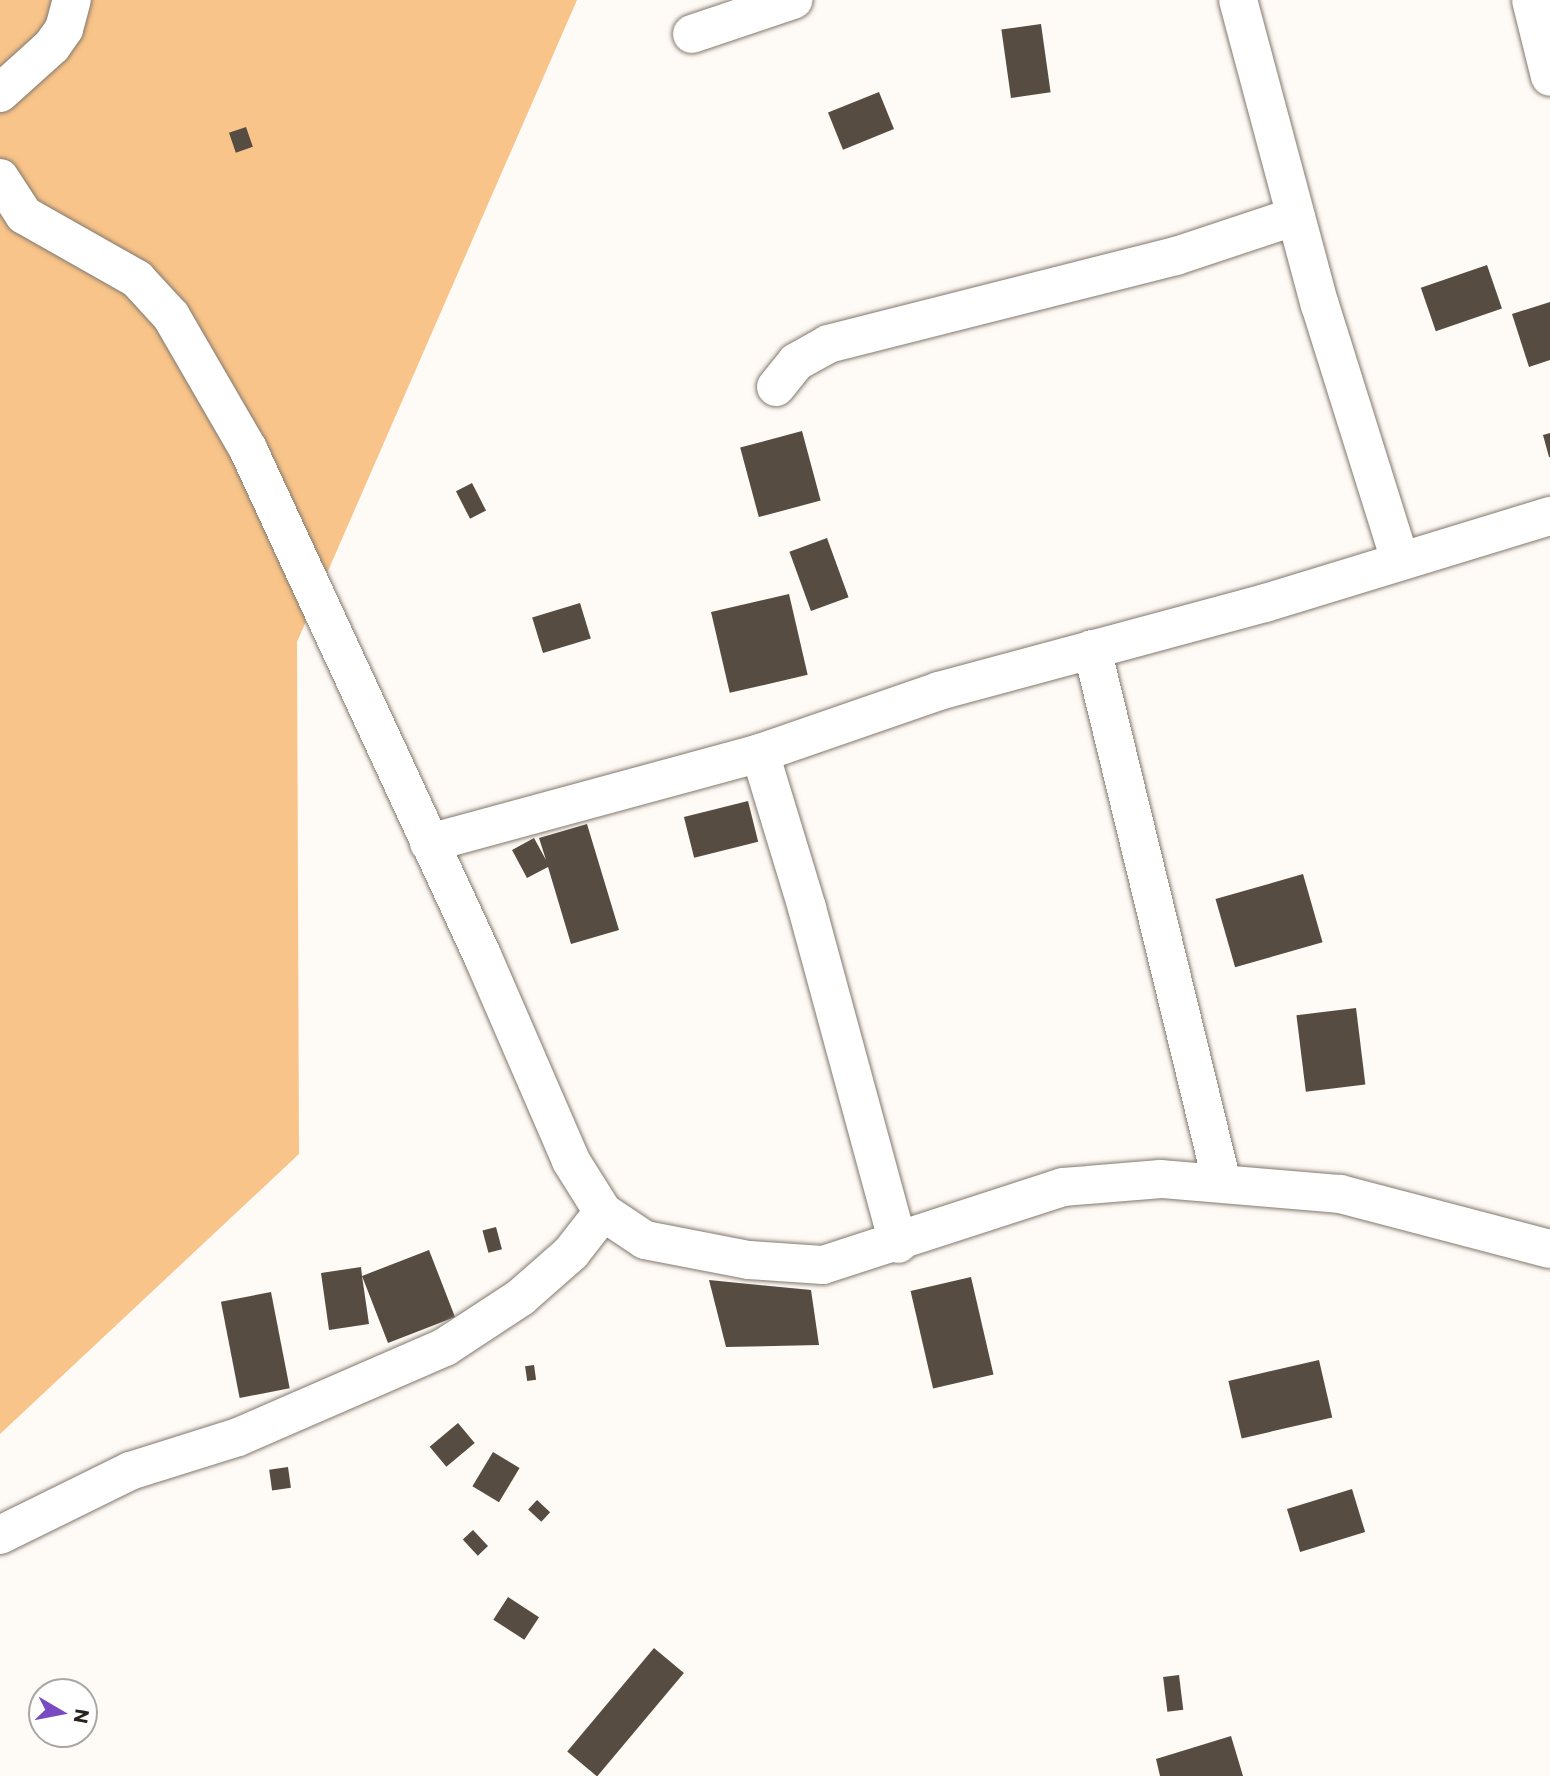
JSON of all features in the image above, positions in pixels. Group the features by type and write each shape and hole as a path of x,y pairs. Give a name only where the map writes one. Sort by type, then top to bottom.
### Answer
{"street":[{"path":"0,93 51,46 64,29 72,0"},
{"path":"692,34 793,0"},
{"path":"1238,0 1296,216 1401,560"},
{"path":"1531,0 1550,77"},
{"path":"0,178 24,215 137,279 172,316 248,449 571,1161 603,1212 645,1240 749,1260 823,1265 898,1244 979,1212 1063,1187 1160,1180 1340,1194 1550,1250"},
{"path":"776,387 796,362 828,344 1163,260 1296,216"},
{"path":"429,843 760,753 939,691 1265,603 1550,516"},
{"path":"1092,649 1222,1183"},
{"path":"760,753 807,908 898,1244"},
{"path":"0,1535 130,1471 238,1437 445,1347 521,1297 571,1253 603,1212"}],"shaded area":[{"path":"0,0 577,0 297,642 299,1154 0,1434"}],"building":[{"path":"1041,24 1051,92 1011,98 1001,30"},
{"path":"879,92 894,129 843,150 828,113"},
{"path":"246,127 253,147 236,153 229,133"},
{"path":"1487,265 1502,308 1436,331 1421,288"},
{"path":"1550,302 1550,360 1529,367 1512,314"},
{"path":"802,431 821,501 759,517 740,448"},
{"path":"1550,433 1550,457 1549,457 1543,435"},
{"path":"472,483 486,511 470,519 456,491"},
{"path":"827,538 849,597 811,611 789,552"},
{"path":"789,594 808,675 730,693 711,612"},
{"path":"580,603 591,638 543,653 532,618"},
{"path":"748,801 758,842 694,858 684,817"},
{"path":"587,824 619,930 571,944 548,867 527,878 512,850 534,838 546,860 539,838"},
{"path":"1303,874 1323,942 1235,967 1216,899"},
{"path":"1356,1008 1365,1084 1306,1092 1296,1015"},
{"path":"496,1227 502,1249 488,1253 482,1231"},
{"path":"429,1250 455,1317 388,1343 362,1276"},
{"path":"361,1267 369,1324 329,1330 321,1273"},
{"path":"971,1277 993,1374 933,1388 911,1291"},
{"path":"709,1280 811,1290 819,1345 726,1347"},
{"path":"271,1292 290,1388 240,1398 221,1302"},
{"path":"1319,1360 1332,1417 1242,1438 1228,1381"},
{"path":"534,1365 536,1380 527,1381 525,1366"},
{"path":"458,1423 475,1443 446,1467 430,1447"},
{"path":"493,1452 520,1468 499,1502 472,1486"},
{"path":"288,1467 291,1488 272,1490 269,1470"},
{"path":"1352,1489 1365,1532 1300,1552 1287,1509"},
{"path":"537,1500 550,1512 541,1522 528,1510"},
{"path":"473,1530 488,1546 478,1556 463,1540"},
{"path":"508,1597 539,1617 524,1640 493,1620"},
{"path":"654,1648 684,1673 598,1776 567,1751"},
{"path":"1179,1675 1183,1710 1167,1712 1163,1677"},
{"path":"1231,1736 1243,1776 1160,1776 1156,1759"}]}
